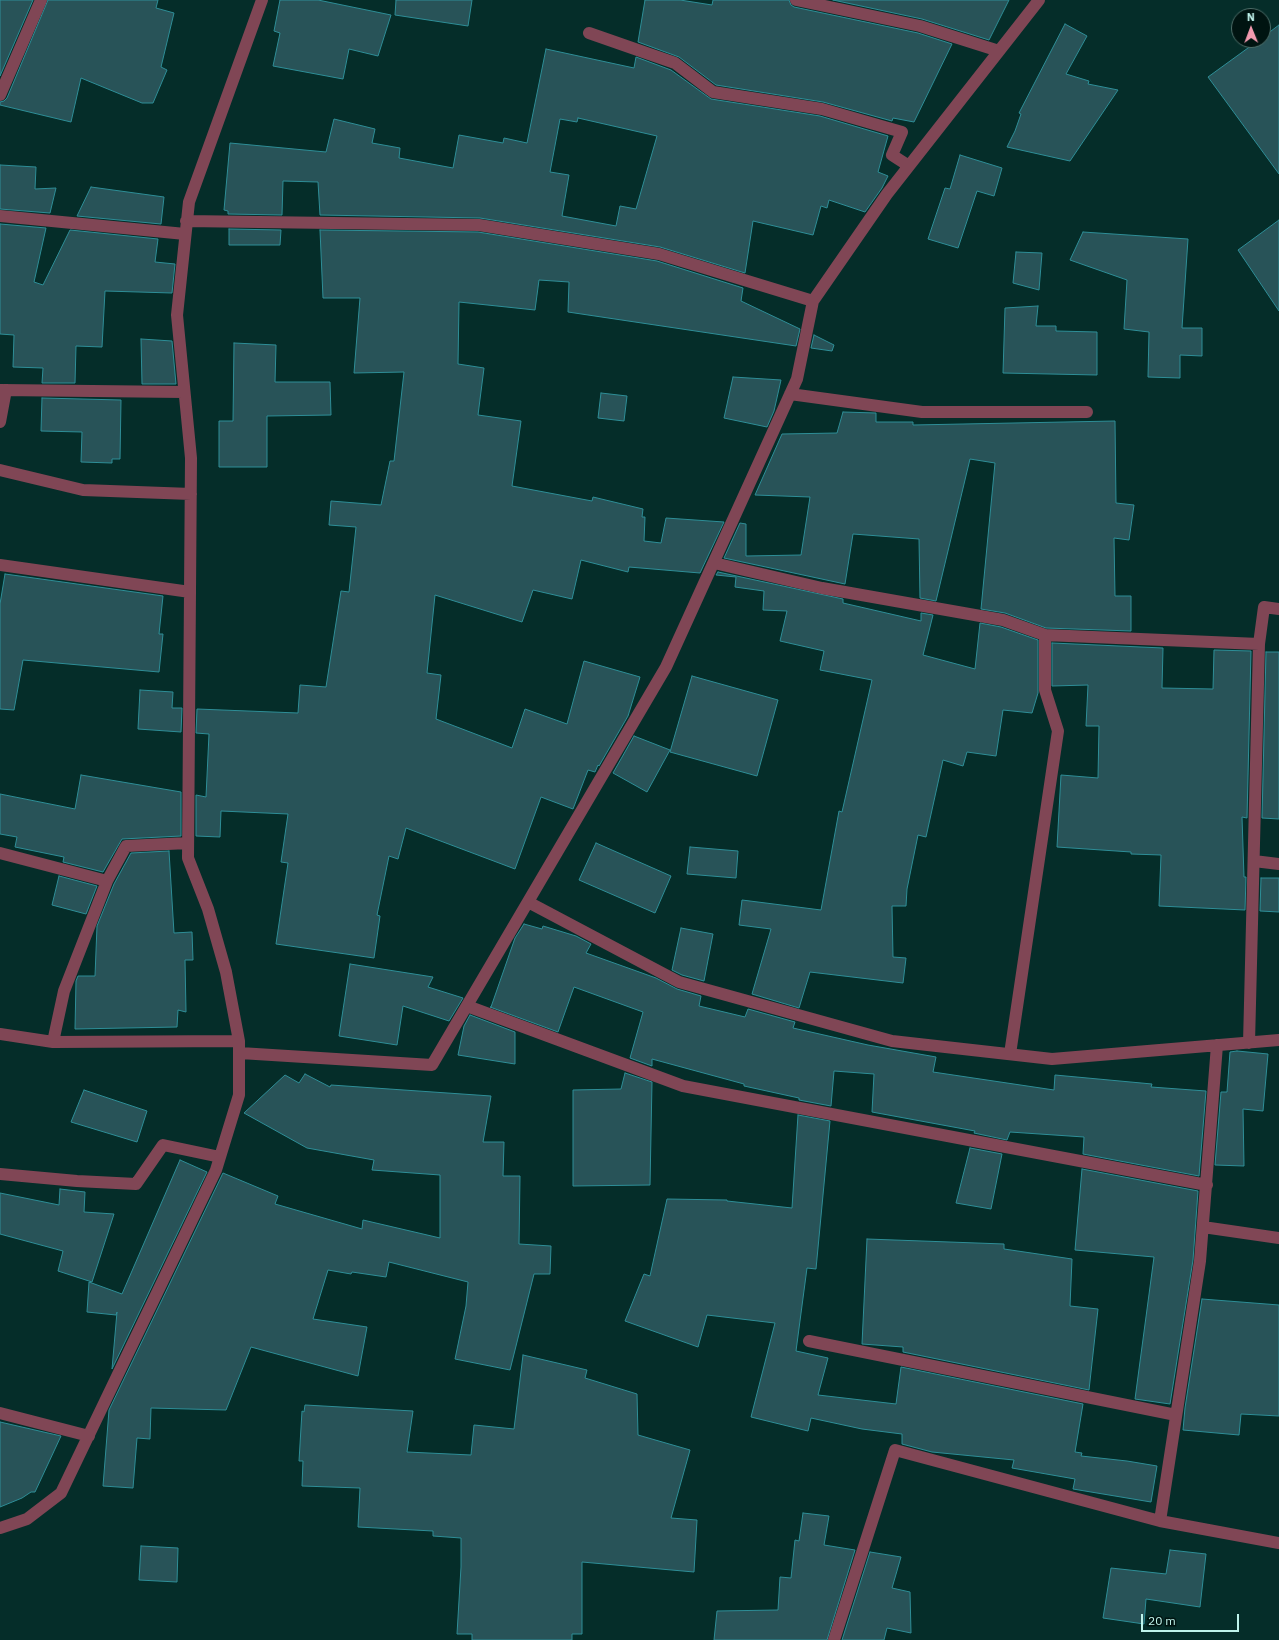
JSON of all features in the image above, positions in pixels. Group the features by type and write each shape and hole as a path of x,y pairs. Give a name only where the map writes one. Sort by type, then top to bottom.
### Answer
{"street":[{"path":"0,95 41,0"},
{"path":"0,1528 27,1519 61,1493 216,1170 239,1095 240,1047 226,972 208,909 188,858 191,458 177,314 189,202 262,0"},
{"path":"796,0 920,26 999,51"},
{"path":"0,1034 53,1042 240,1047 432,1065 666,668 797,379 813,301 887,194 1039,0"},
{"path":"589,33 675,63 714,92 822,109 902,132 892,155 909,166"},
{"path":"0,216 185,234"},
{"path":"186,221 478,225 659,254 813,301"},
{"path":"0,422 3,390 184,392"},
{"path":"790,394 922,412 1087,412"},
{"path":"0,470 83,490 191,494"},
{"path":"714,563 822,588 1003,620 1046,635 1259,644"},
{"path":"0,565 190,592"},
{"path":"1249,1043 1259,644 1264,607 1279,608"},
{"path":"1010,1054 1058,731 1045,690 1046,635"},
{"path":"53,1042 64,991 107,881 126,846 188,843"},
{"path":"0,853 107,881"},
{"path":"1254,861 1279,864"},
{"path":"528,902 679,982 892,1041 1052,1059 1279,1040"},
{"path":"467,1006 683,1086 1207,1185"},
{"path":"1160,1521 1200,1261 1217,1045"},
{"path":"0,1174 77,1181 136,1184 163,1145 220,1157"},
{"path":"1203,1227 1279,1238"},
{"path":"810,1341 1176,1414"},
{"path":"0,1413 89,1436"},
{"path":"834,1640 895,1450 1160,1521 1279,1543"}],"building":[{"path":"0,0 33,0 0,76"},
{"path":"48,0 158,0 156,8 174,13 161,67 167,70 153,103 142,103 81,78 71,122 0,105 0,102 7,98"},
{"path":"280,0 318,0 391,15 378,56 349,49 343,79 273,66 280,33 274,31"},
{"path":"396,0 472,0 468,26 395,15"},
{"path":"645,0 680,0 712,5 713,0 789,0 791,5 794,7 918,33 952,44 914,122 893,118 892,121 823,102 716,85 679,57 638,42"},
{"path":"833,0 1009,0 989,40 922,19"},
{"path":"1065,24 1087,36 1066,74 1089,81 1088,84 1118,90 1070,161 1007,147 1021,114 1019,113"},
{"path":"1279,25 1279,174 1208,77 1248,48 1271,48 1271,31"},
{"path":"546,49 634,68 636,57 671,70 711,99 820,116 888,136 878,172 888,176 882,188 865,212 829,200 827,208 821,206 813,235 753,221 745,273 660,247 480,218 320,215 318,182 283,181 282,215 228,214 228,211 224,210 230,143 326,152 334,119 375,129 372,143 400,148 399,158 453,168 459,135 503,143 504,138 527,143","holes":["578,118 657,136 636,209 620,206 616,226 562,216 569,175 550,172 560,119 577,122"]},
{"path":"960,155 1002,168 994,196 977,191 958,248 928,239 945,188 950,189"},
{"path":"0,165 36,167 35,189 56,188 50,213 0,209"},
{"path":"91,187 164,197 161,224 77,216"},
{"path":"1279,220 1279,311 1238,250"},
{"path":"0,224 46,228 34,282 43,285 70,230 158,239 155,262 175,264 172,293 105,291 102,347 76,346 75,383 42,383 43,368 13,367 14,335 0,334"},
{"path":"229,229 281,230 280,245 229,245"},
{"path":"320,230 478,232 657,261 743,288 741,301 800,329 796,346 568,312 569,282 539,280 535,310 459,302 458,364 484,368 478,415 521,421 512,486 592,501 593,497 643,509 642,517 645,517 644,541 661,543 666,518 724,522 700,573 629,567 628,572 581,560 572,599 533,590 522,622 435,595 427,673 441,675 436,719 512,748 525,709 567,724 584,661 640,677 628,716 595,772 588,770 573,809 541,797 515,869 406,828 398,859 389,856 377,915 380,916 374,958 276,944 288,863 281,862 288,814 221,811 220,837 196,836 196,795 206,797 209,734 196,733 197,709 298,713 300,685 326,687 341,591 349,592 356,527 329,525 331,501 381,505 390,461 394,461 404,372 354,373 360,298 323,298"},
{"path":"1083,232 1188,239 1182,328 1202,328 1202,356 1180,355 1180,378 1148,377 1149,332 1124,329 1127,280 1070,260"},
{"path":"1016,252 1042,253 1039,290 1013,283"},
{"path":"1038,306 1036,326 1056,326 1056,331 1097,332 1097,375 1003,373 1005,308"},
{"path":"814,335 834,345 832,351 811,348"},
{"path":"141,339 172,341 176,384 142,384"},
{"path":"234,343 276,345 275,382 330,382 331,415 267,416 267,467 219,467 219,421 233,421"},
{"path":"733,377 781,380 774,411 767,427 724,418"},
{"path":"601,393 627,396 624,421 598,418"},
{"path":"42,398 121,400 120,459 112,459 112,463 81,462 82,432 41,431"},
{"path":"843,412 876,413 876,422 913,422 913,425 1115,421 1116,503 1134,505 1129,540 1114,538 1115,596 1131,596 1131,631 1046,628 1005,613 981,609 995,463 970,459 936,601 920,598 919,539 853,534 845,584 724,558 740,523 746,524 746,556 801,555 810,497 755,495 782,434 837,433"},
{"path":"718,572 843,599 843,603 921,621 921,613 933,615 923,655 975,669 980,623 1001,627 1038,640 1038,693 1032,713 1003,710 996,756 967,752 963,766 943,760 926,837 918,835 907,889 906,906 892,906 893,957 906,958 903,983 810,972 799,1008 752,994 771,929 739,925 742,900 821,910 839,811 842,812 872,680 820,670 824,651 780,641 787,611 763,610 764,591 735,587 736,577 716,575"},
{"path":"5,574 163,596 159,634 163,634 159,672 23,660 14,710 0,709 0,604"},
{"path":"1052,643 1163,648 1162,688 1213,689 1214,650 1251,651 1247,818 1242,817 1244,877 1246,877 1245,910 1159,906 1161,855 1131,854 1131,852 1057,847 1061,775 1098,778 1099,726 1086,726 1088,685 1052,686"},
{"path":"1266,652 1279,652 1279,819 1262,818"},
{"path":"692,676 778,700 757,776 670,752"},
{"path":"140,690 173,692 172,708 182,708 181,732 138,729"},
{"path":"634,736 670,750 647,792 613,773"},
{"path":"81,775 181,792 181,836 122,839 103,872 63,862 64,857 15,847 17,837 0,834 0,794 75,809"},
{"path":"596,843 671,876 655,913 579,880"},
{"path":"690,847 738,851 736,878 687,874"},
{"path":"169,851 174,933 192,932 193,960 185,960 186,1012 178,1010 177,1027 75,1029 76,981 78,976 95,976 97,926 114,884 131,853"},
{"path":"59,876 97,886 86,914 52,905"},
{"path":"1261,878 1279,878 1279,912 1260,911"},
{"path":"524,924 542,929 543,926 576,936 591,944 586,953 656,978 677,989 701,996 699,1006 745,1017 748,1009 795,1022 793,1028 868,1045 936,1057 933,1072 1054,1090 1055,1075 1152,1084 1151,1087 1206,1091 1199,1176 1083,1154 1084,1137 1010,1132 1007,1140 974,1133 975,1131 872,1112 874,1074 834,1071 831,1106 799,1100 799,1098 744,1086 744,1084 652,1059 652,1066 630,1058 643,1012 574,987 558,1032 490,1007 515,938"},
{"path":"681,928 713,934 704,981 682,975 672,970"},
{"path":"350,964 433,977 428,987 463,998 449,1021 403,1006 397,1045 339,1036"},
{"path":"470,1015 515,1032 515,1064 458,1055 464,1026"},
{"path":"1237,1051 1268,1054 1263,1111 1243,1109 1244,1166 1215,1165 1221,1092 1227,1092 1230,1052"},
{"path":"625,1073 652,1082 650,1185 573,1186 573,1090 621,1089"},
{"path":"305,1074 330,1087 331,1085 491,1096 483,1142 504,1142 503,1176 520,1176 519,1244 551,1246 550,1274 534,1274 510,1370 455,1359 466,1306 468,1282 389,1262 386,1277 352,1272 351,1274 328,1270 313,1319 367,1327 358,1376 251,1347 226,1410 151,1408 150,1439 137,1438 133,1488 103,1486 109,1410 223,1173 278,1196 275,1204 362,1229 363,1220 440,1238 440,1175 372,1170 374,1160 307,1148 244,1113 285,1075 299,1083"},
{"path":"84,1090 147,1111 137,1142 71,1122"},
{"path":"798,1115 830,1121 816,1269 807,1268 796,1351 828,1358 818,1395 896,1404 901,1367 1083,1404 1075,1452 1082,1453 1081,1456 1157,1466 1151,1502 1073,1489 1075,1479 1012,1468 1014,1460 932,1452 902,1444 902,1434 862,1429 811,1418 808,1431 751,1417 775,1323 707,1315 698,1347 625,1321 644,1274 650,1276 667,1199 727,1200 792,1208"},
{"path":"970,1148 1002,1154 991,1209 956,1203"},
{"path":"180,1160 207,1172 112,1369 117,1312 116,1315 87,1312 89,1282 122,1294"},
{"path":"1082,1169 1198,1191 1193,1260 1170,1404 1135,1399 1154,1257 1075,1250"},
{"path":"60,1189 85,1192 84,1212 114,1214 92,1282 58,1271 63,1251 0,1234 0,1193 59,1205"},
{"path":"867,1239 1004,1244 1004,1249 1072,1259 1070,1306 1098,1309 1089,1390 903,1352 903,1347 862,1344"},
{"path":"1202,1299 1279,1305 1279,1416 1241,1414 1239,1435 1183,1430"},
{"path":"523,1355 587,1370 585,1378 637,1394 638,1435 690,1450 671,1518 697,1520 694,1572 582,1562 582,1634 572,1634 572,1640 472,1640 472,1634 457,1634 461,1567 461,1538 433,1536 433,1531 358,1527 360,1488 302,1486 303,1461 299,1461 302,1411 304,1412 305,1405 413,1411 407,1452 471,1455 474,1425 514,1429"},
{"path":"0,1422 61,1436 35,1492 31,1492 22,1498 0,1507"},
{"path":"803,1513 829,1516 824,1545 855,1550 827,1640 714,1640 717,1611 778,1610 780,1577 791,1578 795,1540 799,1541"},
{"path":"141,1546 178,1548 177,1582 139,1580"},
{"path":"1170,1550 1206,1554 1200,1607 1146,1599 1144,1624 1103,1618 1111,1568 1166,1574"},
{"path":"870,1552 901,1557 892,1588 910,1592 911,1633 887,1628 884,1640 842,1640"}]}
